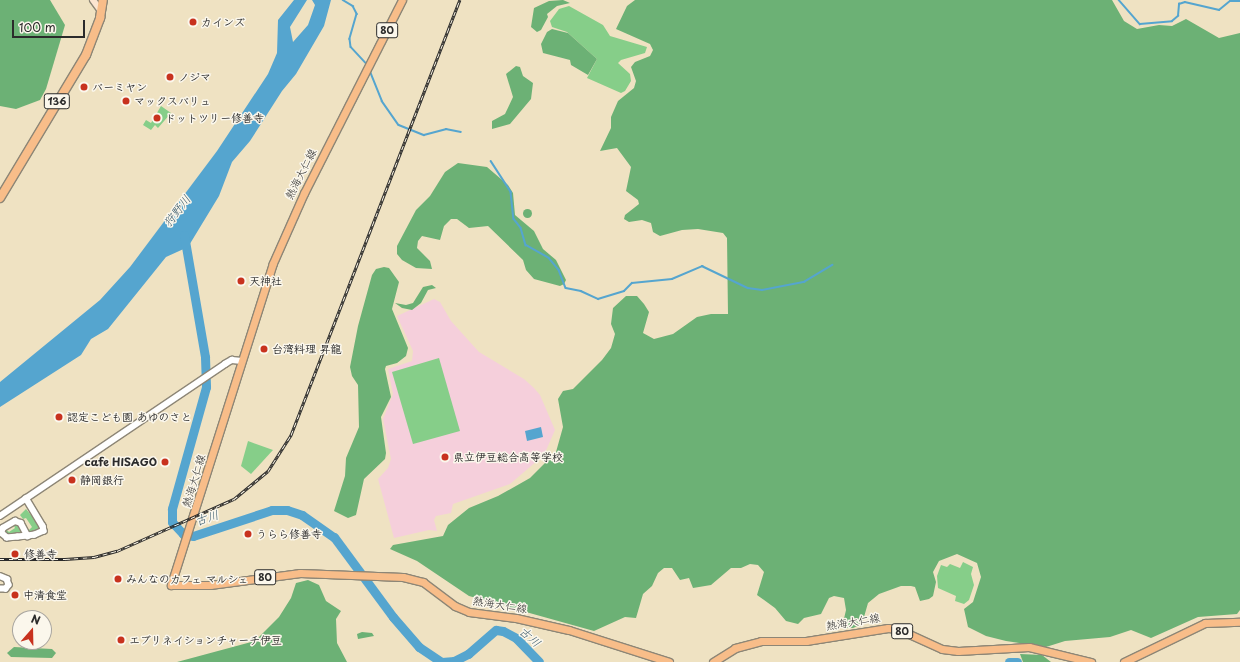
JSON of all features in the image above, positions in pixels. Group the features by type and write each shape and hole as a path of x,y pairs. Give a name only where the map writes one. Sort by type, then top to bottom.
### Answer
{"highway":[{"name":"136","path":"0,198 86,55 101,11 103,0"}],"main road":[{"path":"93,0 101,11"},
{"name":"熱海大仁線","path":"402,0 286,231 273,263 171,586 210,585 300,573 403,577 423,582 455,606 469,612 557,627 669,662"},
{"path":"1124,662 1205,623 1240,622"},
{"name":"熱海大仁線","path":"713,662 735,648 761,641 806,641 888,628 898,629 942,649 958,651 1029,647 1091,662"}],"street":[{"path":"0,516 230,361 242,361"},
{"path":"26,498 44,528 41,533 28,536 4,537 1,531 15,521 21,523 28,536"},
{"path":"0,576 7,579 9,585 6,589 0,589"}],"shaded area":[{"path":"434,299 440,302 451,321 479,352 524,379 534,388 540,395 555,430 544,455 510,484 453,504 451,513 436,516 434,520 437,531 429,530 394,538 378,479 388,468 391,459 383,419 393,394 388,369 412,361 413,351 397,316"}],"green space":[{"path":"0,0 50,0 65,25 46,89 40,100 16,109 0,106"},
{"path":"563,0 570,3 557,6 547,14 548,17 541,30 537,32 531,27 534,8 549,1"},
{"path":"635,0 1112,0 1124,21 1137,29 1159,25 1172,26 1186,19 1219,38 1240,33 1240,610 1237,614 1198,617 1151,638 1131,630 1110,637 1065,641 1046,647 1006,641 986,636 968,627 964,609 973,602 981,577 977,563 957,554 939,561 933,572 936,582 933,596 929,599 920,601 915,587 911,586 901,586 879,594 868,603 862,624 853,628 846,628 843,623 846,610 844,598 834,596 829,598 821,614 804,618 798,624 786,621 775,608 757,595 764,572 758,565 750,564 741,568 731,568 711,585 693,588 689,578 680,580 672,568 664,568 658,573 652,586 643,594 636,618 625,617 594,631 469,596 417,561 390,549 393,545 443,536 448,525 469,508 498,496 530,478 556,452 563,427 558,399 563,391 573,389 602,360 611,348 615,334 611,324 613,308 626,296 637,296 644,304 649,312 643,333 654,339 673,334 697,317 711,314 728,314 727,238 723,233 698,229 682,230 660,236 653,232 651,223 642,220 629,222 624,219 625,215 639,204 638,200 626,191 631,167 617,148 600,151 611,128 611,117 618,101 634,88 636,81 631,67 635,62 650,56 653,50 650,44 616,29 627,6"},
{"path":"569,6 603,25 610,36 647,47 645,53 621,60 618,63 630,74 631,81 625,91 621,93 587,78 597,59 567,32 552,27 550,21 559,9"},
{"path":"552,29 568,33 597,59 588,75 571,65 570,60 543,53 541,44 547,32"},
{"path":"516,66 520,67 523,76 533,83 531,99 510,124 492,129 492,121 505,114 513,97 506,74"},
{"path":"161,106 171,113 158,128 155,125 151,130 143,125 146,120 151,123"},
{"path":"458,163 487,167 508,185 513,193 515,215 534,231 543,249 556,260 566,280 564,284 560,286 534,279 526,270 523,260 488,226 469,228 457,219 451,219 444,226 440,240 422,236 418,241 417,248 430,261 432,269 416,268 402,260 397,254 397,246 416,210 430,196 445,172"},
{"path":"527,208 532,213 527,218 522,213"},
{"path":"384,267 389,268 399,282 392,309 408,348 406,356 397,363 386,366 385,369 391,397 381,417 386,453 385,459 364,479 356,515 348,518 334,511 345,476 346,458 359,427 358,385 352,376 350,367 358,326 372,275 376,269"},
{"path":"432,285 436,288 428,290 421,303 412,310 402,308 395,303 406,305 413,303 423,287"},
{"path":"439,358 460,431 413,444 392,372"},
{"path":"248,441 273,450 251,474 241,466"},
{"path":"26,509 40,526 39,531 33,533 28,531 32,527 26,518 23,519 20,515"},
{"path":"13,524 17,524 23,534 4,535 6,529 9,532 15,528"},
{"path":"963,562 973,567 971,574 974,585 969,600 964,604 955,601 956,596 938,588 937,576 941,565 947,567 950,564 960,568"},
{"path":"308,580 319,585 326,601 341,611 336,619 337,643 347,662 177,662 255,641 279,617 291,598 296,583"},
{"path":"362,632 372,633 374,636 358,639 357,634"},
{"path":"12,649 12,650 52,649 56,653 52,658 11,657 7,653"},
{"path":"1020,654 1042,655 1051,662 1023,662"}],"water":[{"name":"狩野川","path":"294,0 307,0 290,27 293,42 308,25 315,5 312,0 331,0 324,26 296,74 282,91 250,141 232,162 219,196 188,247 166,257 108,329 91,339 81,355 0,407 0,382 100,300 130,267 217,151 268,74 277,53 278,20"},
{"path":"541,427 543,437 527,441 525,431"}],"waterway":[{"path":"343,0 353,6 357,14 350,39 351,47 366,63"},
{"path":"1119,0 1140,24 1172,21 1178,16 1179,4 1185,2 1219,10 1230,1 1240,1"},
{"path":"369,68 382,101 399,125 424,135 446,129 461,132"},
{"path":"491,161 511,192 514,219 521,228 526,245 549,258 559,270 566,288 581,291 598,299 624,291 632,283 672,279 702,266 748,288 762,290 804,282 832,265"},
{"name":"古川","path":"184,235 205,357 206,387 172,509 172,522 183,534 193,536 272,510 287,510 302,515 334,537 393,617 419,647 441,662"},
{"name":"古川","path":"442,662 454,661 468,654 496,630 503,631 516,638 539,662"},
{"name":"古川","path":"1009,662 1017,662"}],"railway":[{"path":"0,559 65,559 94,557 117,551 234,499 268,471 291,435 460,0"}],"place":[{"name":"カインズ","path":"193,22"},
{"name":"ノジマ","path":"170,77"},
{"name":"バーミヤン","path":"84,87"},
{"name":"マックスバリュ","path":"126,101"},
{"name":"ドットツリー修善寺","path":"157,118"},
{"name":"天神社","path":"241,281"},
{"name":"台湾料理 昇龍","path":"264,349"},
{"name":"認定こども園 あゆのさと","path":"59,417"},
{"name":"県立伊豆総合高等学校","path":"445,457"},
{"name":"cafe HISAGO","path":"165,462"},
{"name":"静岡銀行","path":"72,480"},
{"name":"うらら修善寺","path":"248,534"},
{"name":"修善寺","path":"15,554"},
{"name":"みんなのカフェ マルシェ","path":"118,579"},
{"name":"中清食堂","path":"15,595"},
{"name":"エブリネイションチャーチ伊豆","path":"121,640"}]}
